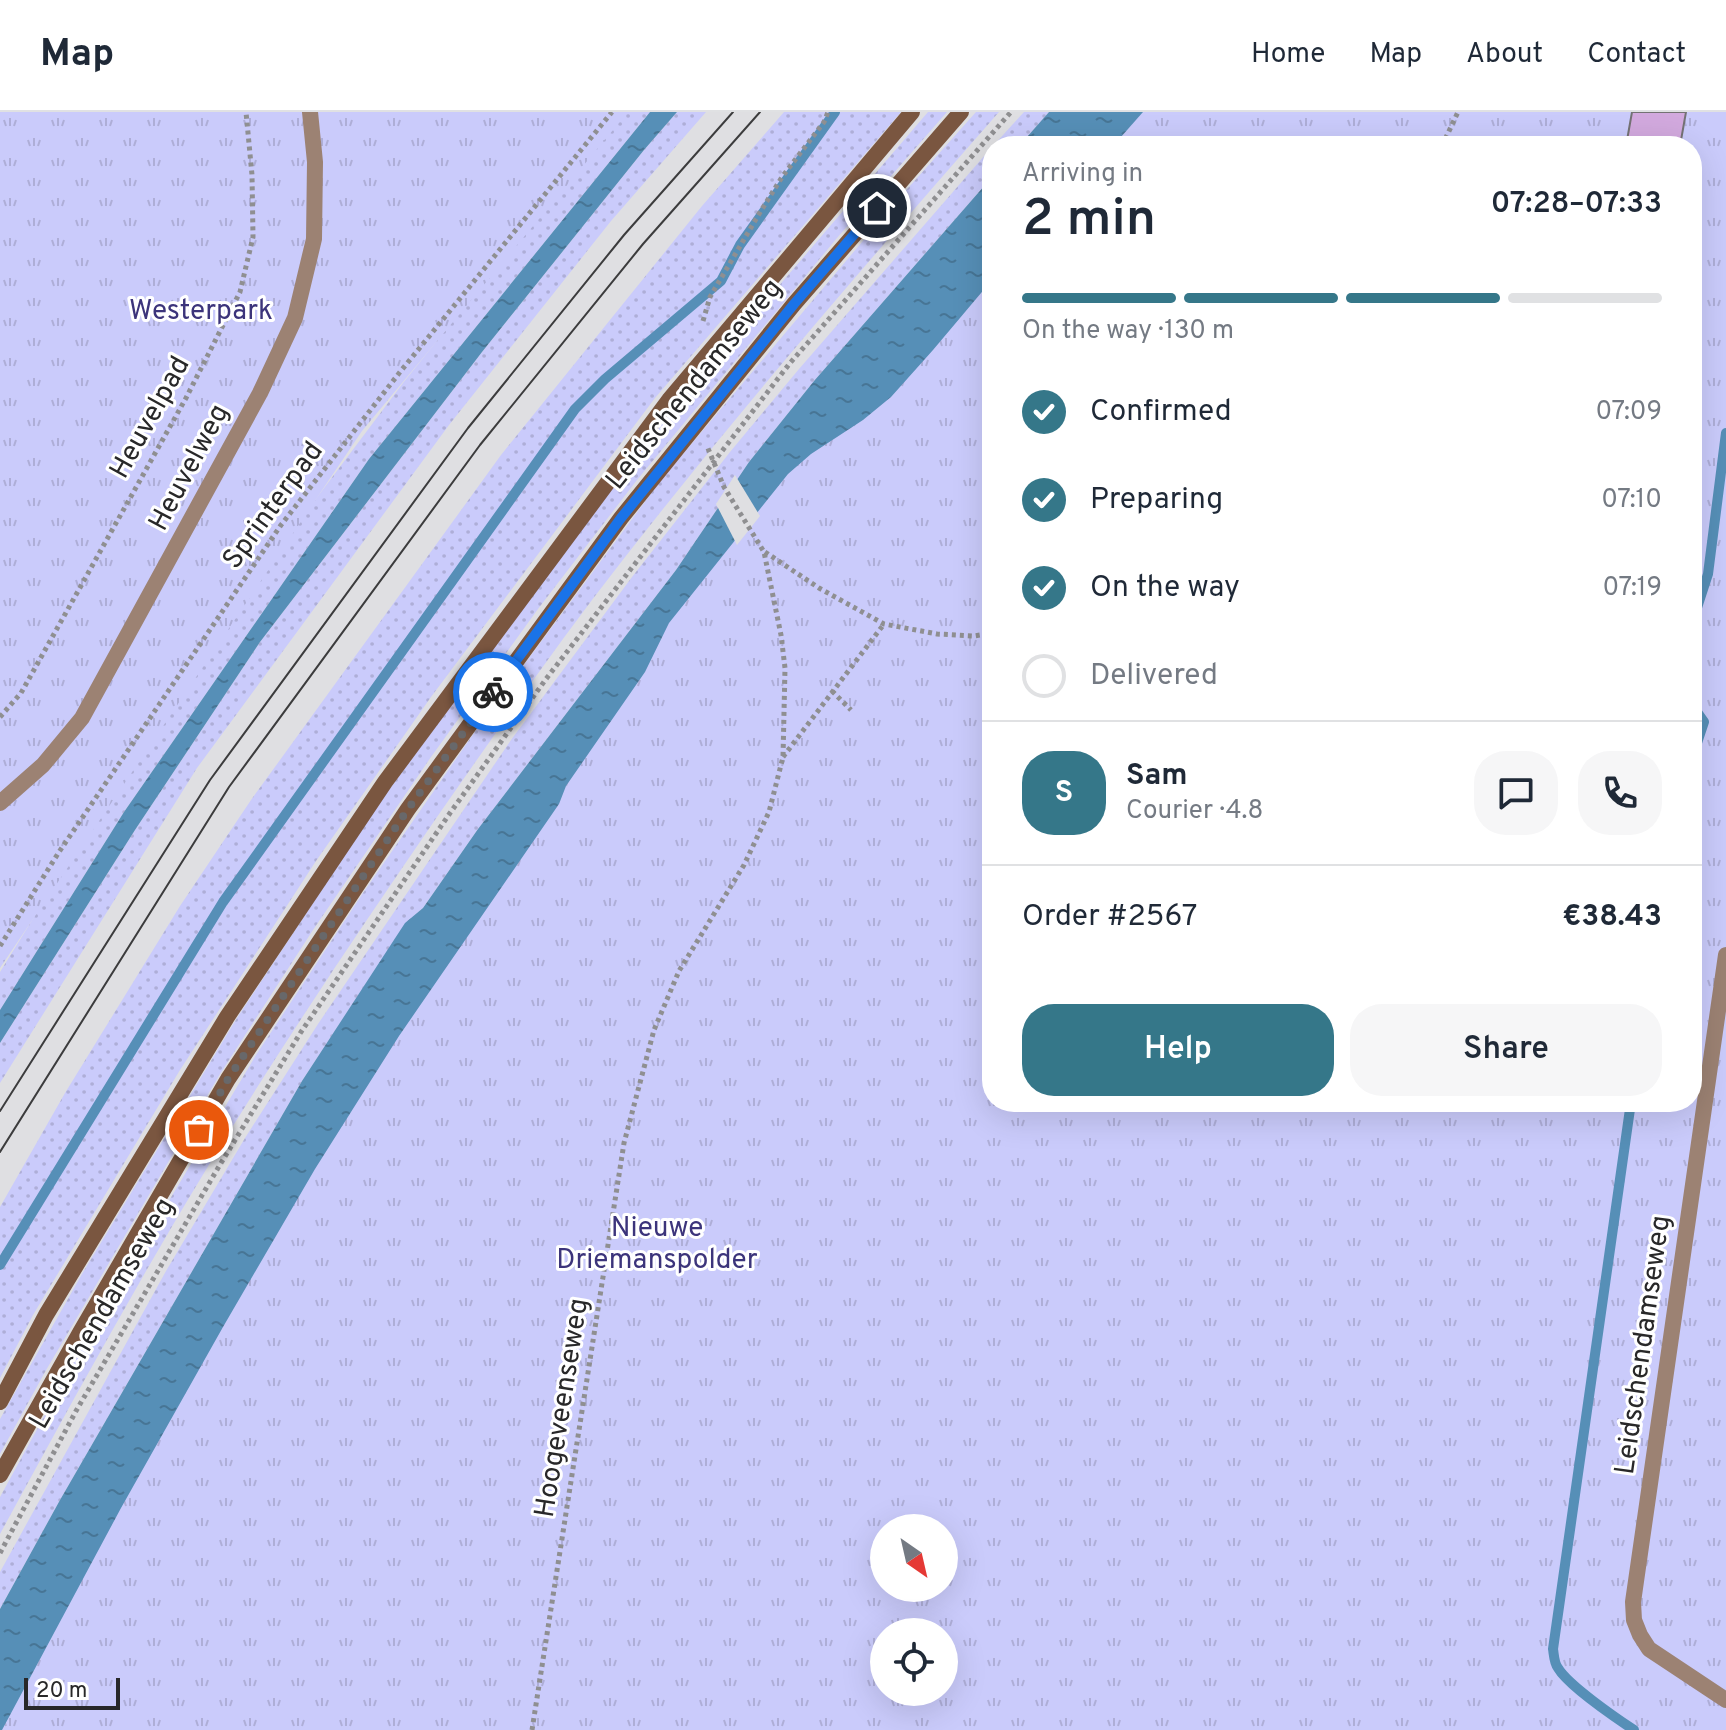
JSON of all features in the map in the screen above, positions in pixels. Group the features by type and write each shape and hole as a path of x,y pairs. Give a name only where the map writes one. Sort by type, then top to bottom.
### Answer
{"main road":[{"name":"Leidschendamseweg","path":"0,1402 46,1315 227,1017 385,782 669,400 912,112"},
{"name":"Leidschendamseweg","path":"0,1475 228,1079 408,809 621,518 794,304 961,112"}],"street":[{"name":"Heuvelweg","path":"0,803 43,765 82,718 260,393 295,318 314,239 315,162 310,112"},
{"name":"Leidschendamseweg","path":"1726,955 1633,1602 1634,1620 1649,1649 1726,1700"}],"path":[{"name":"Heuvelpad","path":"0,717 21,693 186,398 240,292 253,237 252,175 246,112"},
{"name":"Sprinterpad","path":"0,946 59,852 281,525 400,372 612,112"},
{"path":"759,214 828,112"},
{"name":"Leidschendamseweg","path":"990,136 1011,112"},
{"path":"1447,136 1458,112"},
{"name":"Leidschendamseweg","path":"0,1553 76,1411 226,1154 301,1032 450,813 546,679 790,363 982,145"},
{"name":"Hoogeveenseweg","path":"532,1730 624,1143 654,1030 679,971 744,865 769,812 783,757 785,668 764,552 819,588 884,624"},
{"path":"783,757 884,624 937,634 982,635"},
{"path":"832,691 851,710"}],"green space":[{"name":"Westerpark","path":"0,112 628,112 362,431 0,968"},
{"path":"621,112 650,112 369,459 124,812 0,1010 0,972 138,749 291,532 403,383"},
{"path":"677,112 706,112 611,221 449,425 197,768 0,1083 0,1043 135,830 260,642 482,352"},
{"path":"784,112 901,112 655,398 431,697 316,861 180,1070 33,1315 0,1378 0,1207 65,1093 180,906 251,800 501,455 702,206"},
{"path":"928,112 947,112 837,238 637,480 538,609 431,757 220,1074 0,1454 0,1419 82,1274 237,1018 379,803 632,461"},
{"path":"976,112 999,112 807,334 667,504 574,624 437,817 320,991 207,1168 127,1304 0,1534 0,1497 87,1338 256,1055 363,893 483,720 661,480 900,197"},
{"path":"1024,112 1049,112 1028,136 1002,136"},
{"name":"Nieuwe Driemanspolder","path":"1088,112 1726,112 1726,1730 0,1730 0,1646 501,817 982,229 982,1112 1702,1112 1702,136 1066,136"},
{"path":"982,159 982,188 814,381 749,462 676,570 478,829 423,908 405,924 302,1081 0,1609 0,1572 166,1271 245,1138 318,1024 511,740 632,577 799,369"}],"water":[{"path":"650,112 677,112 482,352 260,642 135,830 0,1043 0,1010 124,812 369,459"},
{"path":"1049,112 1143,112 1122,136 1028,136"},
{"path":"982,188 982,292 891,397 788,474 669,623 645,672 566,786 559,804 399,1036 315,1169 121,1508 0,1730 0,1609 302,1081 405,923 423,908 478,829 676,570 749,462 814,381"}],"pier":[{"path":"735,475 760,516 737,545 716,504"}],"building":[{"path":"1632,112 1686,112 1682,136 1628,136"}],"waterway":[{"path":"0,1265 223,902 575,409 605,379 721,281 740,245 835,112"},
{"path":"1702,592 1708,574 1726,433"},
{"path":"1702,719 1702,728"},
{"path":"1630,1112 1553,1649 1556,1664 1563,1675 1634,1730"}],"tram line":[{"path":"0,1111 210,780 468,428 624,235 733,112"},
{"path":"0,1152 229,787 480,445 643,244 760,112"}],"way so far":[{"path":"199,1130 228,1079 408,809 493,692"}],"route":[{"path":"493,692 621,518 794,304 877,208"}]}
